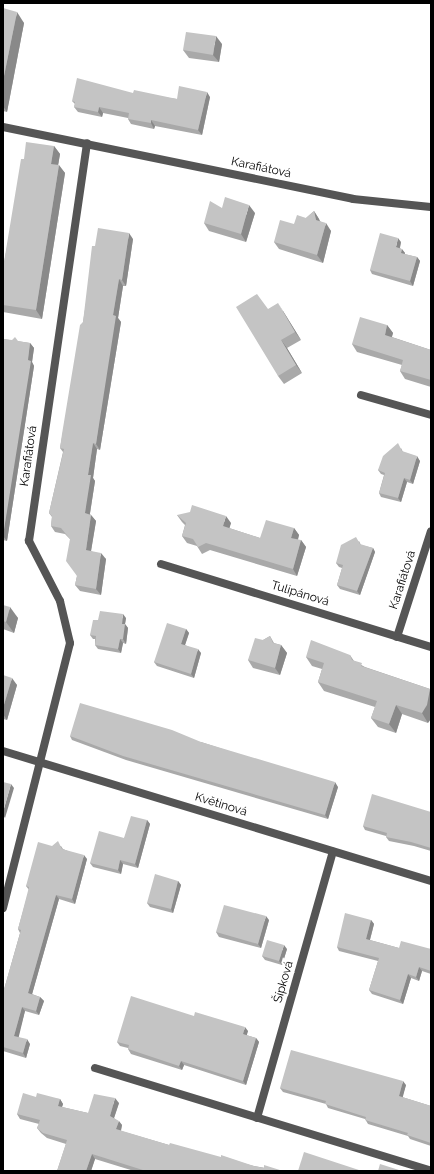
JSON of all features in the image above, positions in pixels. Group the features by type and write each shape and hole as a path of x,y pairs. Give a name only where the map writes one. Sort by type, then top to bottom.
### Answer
{"street":[{"name":"Karafiátová","path":"3,126 353,199 431,207"},
{"name":"Karafiátová","path":"3,908 70,643 60,601 29,541 87,143"},
{"path":"361,396 431,415"},
{"name":"Karafiátová","path":"397,637 431,531"},
{"name":"Tulipánová","path":"161,564 431,647"},
{"name":"Květinová","path":"3,751 431,881"},
{"name":"Šípková","path":"257,1118 333,852"},
{"path":"95,1068 431,1171"}],"building":[{"path":"3,8 17,12 3,81"},
{"path":"186,32 216,36 213,55 183,50"},
{"path":"77,78 133,93 134,90 177,99 179,86 207,92 198,130 151,120 151,123 128,119 129,113 99,107 98,112 74,107 75,102 72,101"},
{"path":"26,142 54,146 51,164 59,165 36,310 3,305 3,268 21,159 24,159"},
{"path":"225,197 249,205 241,234 204,223 210,201 222,208"},
{"path":"314,211 316,220 326,223 317,255 274,242 280,220 294,224 297,215 306,218"},
{"path":"98,228 129,233 122,280 119,279 113,315 116,316 96,444 93,443 88,475 91,475 85,513 91,515 86,550 101,553 96,589 75,585 77,576 66,561 70,539 61,528 51,526 52,516 49,513 64,449 60,448 62,434 80,325 83,322 92,246 95,246"},
{"path":"380,233 398,238 396,247 402,249 401,253 417,257 410,281 370,270"},
{"path":"257,294 268,309 278,303 295,332 281,340 296,365 278,376 236,307"},
{"path":"360,317 387,325 385,335 431,350 431,380 400,371 403,360 352,344"},
{"path":"15,337 18,341 30,343 28,360 31,361 3,536 3,339 12,340"},
{"path":"398,443 402,451 417,456 410,480 404,478 398,498 379,493 385,473 378,470 383,456"},
{"path":"192,505 226,516 223,526 260,538 266,520 294,528 291,538 301,540 293,569 206,543 198,547 193,539 182,536 186,523 177,515 190,512"},
{"path":"356,537 360,544 373,548 357,591 337,585 343,565 336,563 341,545"},
{"path":"3,605 10,607 6,622 3,621"},
{"path":"100,611 123,614 122,624 125,624 123,639 120,639 118,649 95,645 96,636 90,635 93,620 98,620"},
{"path":"167,623 186,629 181,644 198,649 191,674 154,662"},
{"path":"270,636 273,643 281,645 275,668 248,660 255,638 263,640"},
{"path":"311,640 350,655 352,660 362,663 361,666 430,689 427,705 422,713 396,705 389,724 371,718 377,701 318,682 324,663 306,657"},
{"path":"3,675 12,678 3,708"},
{"path":"80,703 172,730 201,742 335,782 325,815 123,756 70,736"},
{"path":"3,782 11,784 3,812"},
{"path":"372,794 431,812 431,848 386,837 387,833 363,826"},
{"path":"131,816 147,820 135,864 120,860 118,870 90,863 99,831 124,838"},
{"path":"58,841 62,849 84,855 72,899 56,895 28,993 40,997 36,1011 22,1007 14,1036 27,1039 23,1053 3,1047 3,993 21,930 18,929 29,887 26,886 38,842 52,846"},
{"path":"155,874 178,881 171,909 147,903"},
{"path":"224,905 266,916 258,944 216,932"},
{"path":"345,913 371,920 366,939 399,948 401,941 431,949 431,971 419,967 416,977 408,974 400,1000 369,990 379,958 337,947"},
{"path":"267,940 284,945 279,961 262,956"},
{"path":"131,996 194,1016 195,1012 245,1027 243,1034 256,1038 243,1081 181,1061 179,1066 128,1049 129,1045 117,1042"},
{"path":"291,1050 403,1081 399,1096 431,1106 431,1143 407,1135 408,1133 365,1120 366,1117 325,1104 326,1101 280,1088"},
{"path":"23,1093 36,1097 37,1093 60,1099 58,1106 88,1113 94,1094 115,1098 110,1116 119,1121 116,1129 169,1145 170,1143 221,1157 221,1155 254,1166 264,1168 264,1165 283,1171 146,1171 92,1154 86,1171 57,1171 67,1140 43,1133 37,1128 40,1120 17,1114"},
{"path":"304,1152 362,1171 298,1171"},
{"path":"380,1164 399,1170 399,1171 378,1171"}]}
